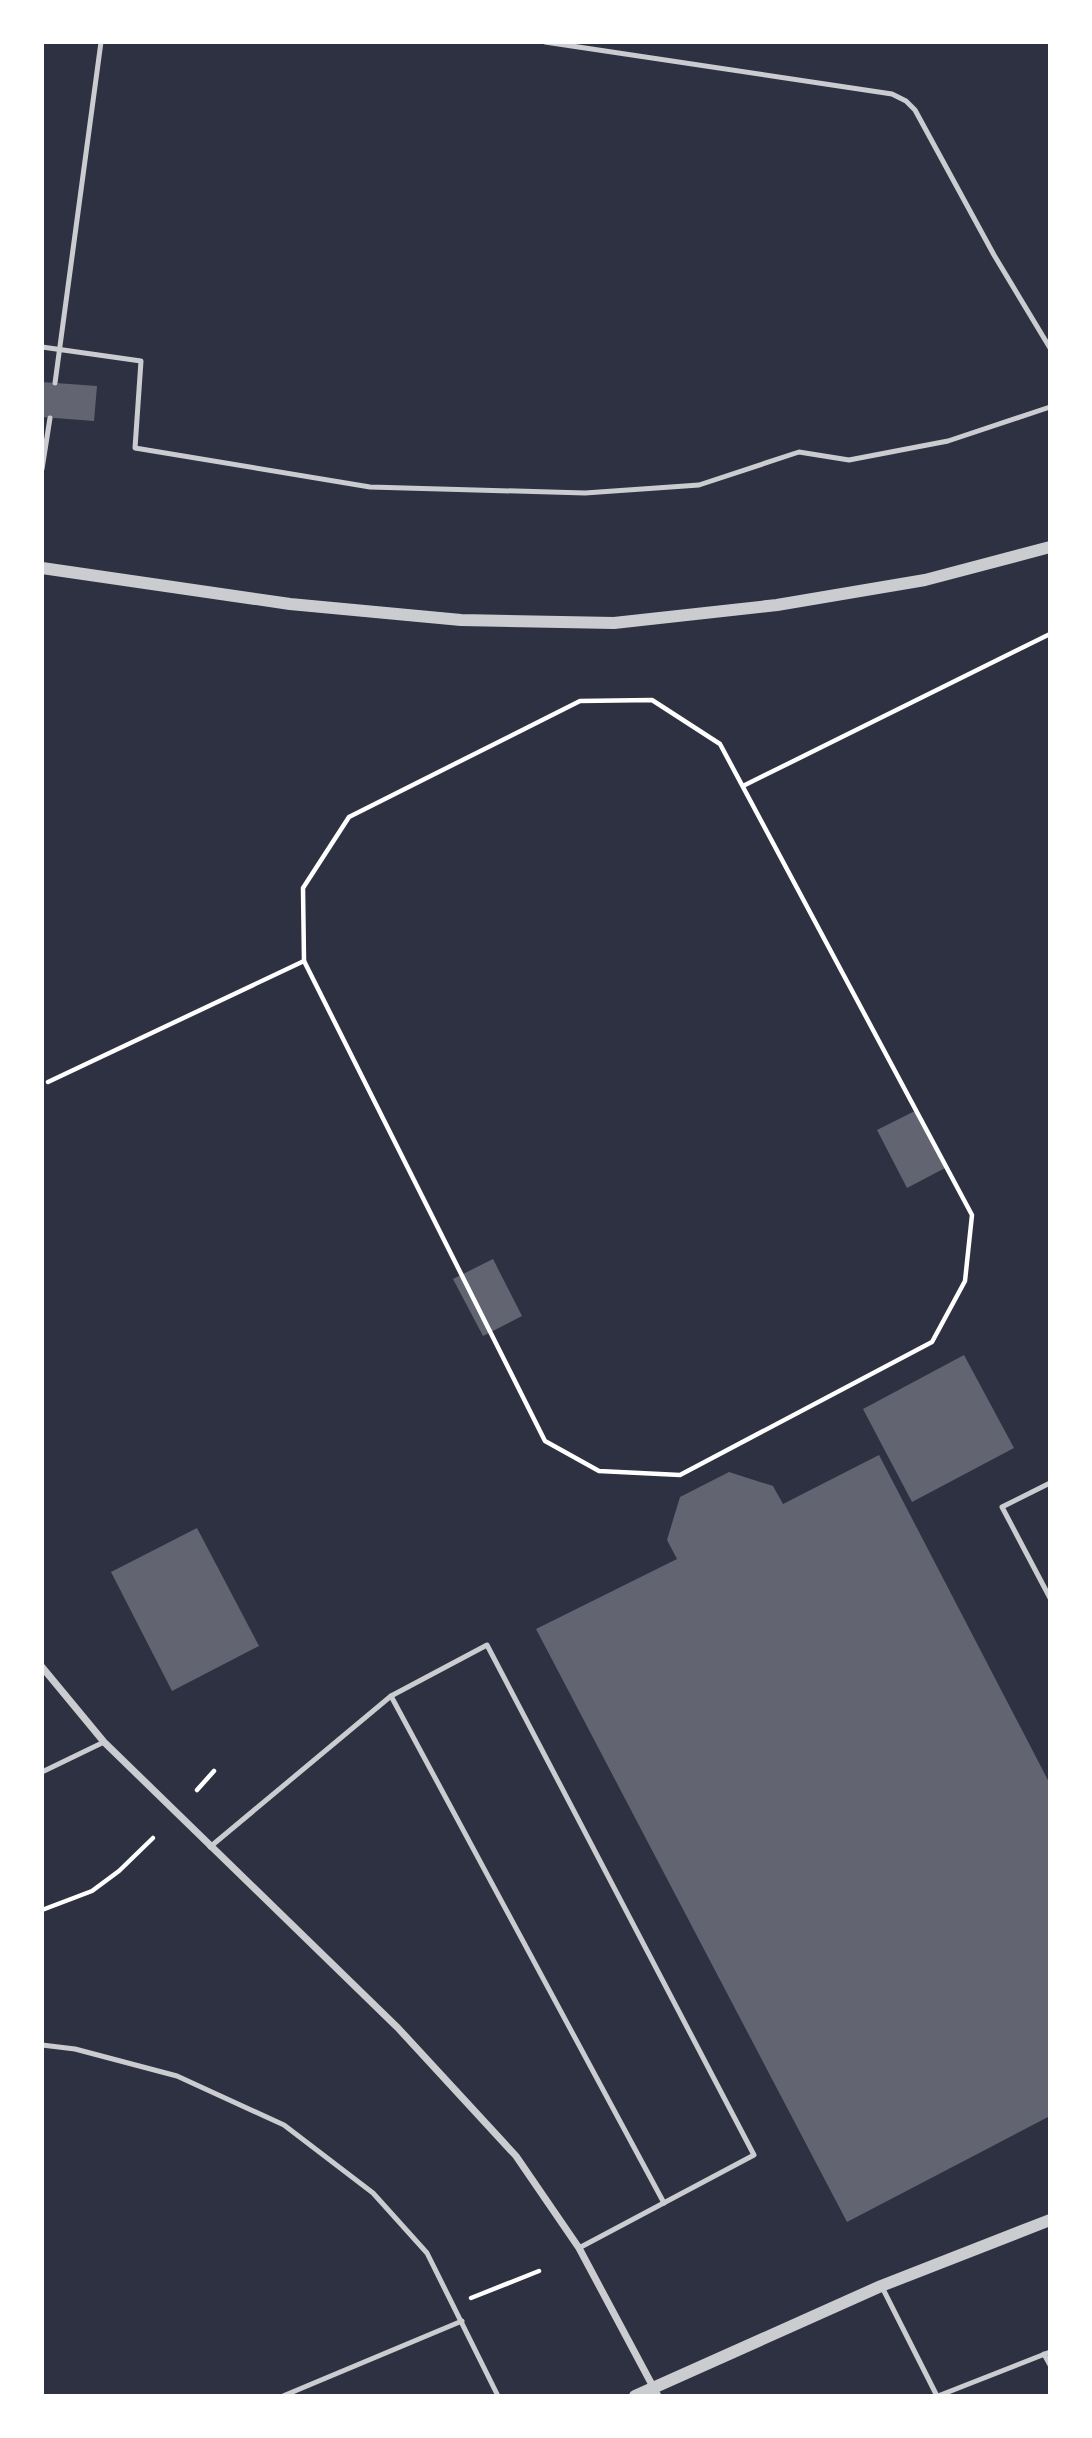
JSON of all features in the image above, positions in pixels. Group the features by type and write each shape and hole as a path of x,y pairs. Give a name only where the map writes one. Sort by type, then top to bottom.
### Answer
{"street":[{"path":"42,568 290,604 461,620 614,623 777,605 925,580 1050,547"},
{"path":"42,1667 104,1742 398,2028 516,2156 579,2248 656,2392"},
{"path":"635,2396 656,2392 881,2286 1050,2220"}],"lane":[{"path":"55,383 102,42"},
{"path":"545,42 892,94 906,101 915,110 994,255 1050,348"},
{"path":"42,347 141,361 135,448 370,487 585,493 699,485 799,452 849,460 948,440 1050,407"},
{"path":"42,469 50,418"},
{"path":"1050,1483 1002,1507 1050,1598"},
{"path":"211,1847 391,1696 486,1645 754,2155 579,2248"},
{"path":"391,1696 664,2203"},
{"path":"42,1772 104,1742"},
{"path":"42,2045 75,2049 177,2076 284,2125 373,2193 427,2253 498,2396"},
{"path":"881,2286 937,2396 1047,2353 1050,2365"},
{"path":"283,2396 462,2321"}],"path":[{"path":"743,786 1050,634"},
{"path":"652,699 720,744 972,1215 965,1281 932,1342 680,1475 599,1471 545,1441 304,961 303,888 349,817 580,701 652,699"},
{"path":"48,1082 304,961"},
{"path":"197,1790 214,1772"},
{"path":"42,1910 92,1891 119,1871 153,1838"},
{"path":"454,2305 539,2270"}],"building":[{"path":"42,382 97,386 94,421 42,417"},
{"path":"917,1110 947,1167 907,1188 877,1130"},
{"path":"493,1259 522,1316 483,1336 453,1279"},
{"path":"964,1355 1014,1448 912,1502 863,1409"},
{"path":"879,1455 1050,1784 1050,2116 847,2222 536,1629 677,1559 667,1540 680,1497 729,1472 773,1486 783,1504"},
{"path":"197,1528 259,1646 172,1691 111,1572"}]}
